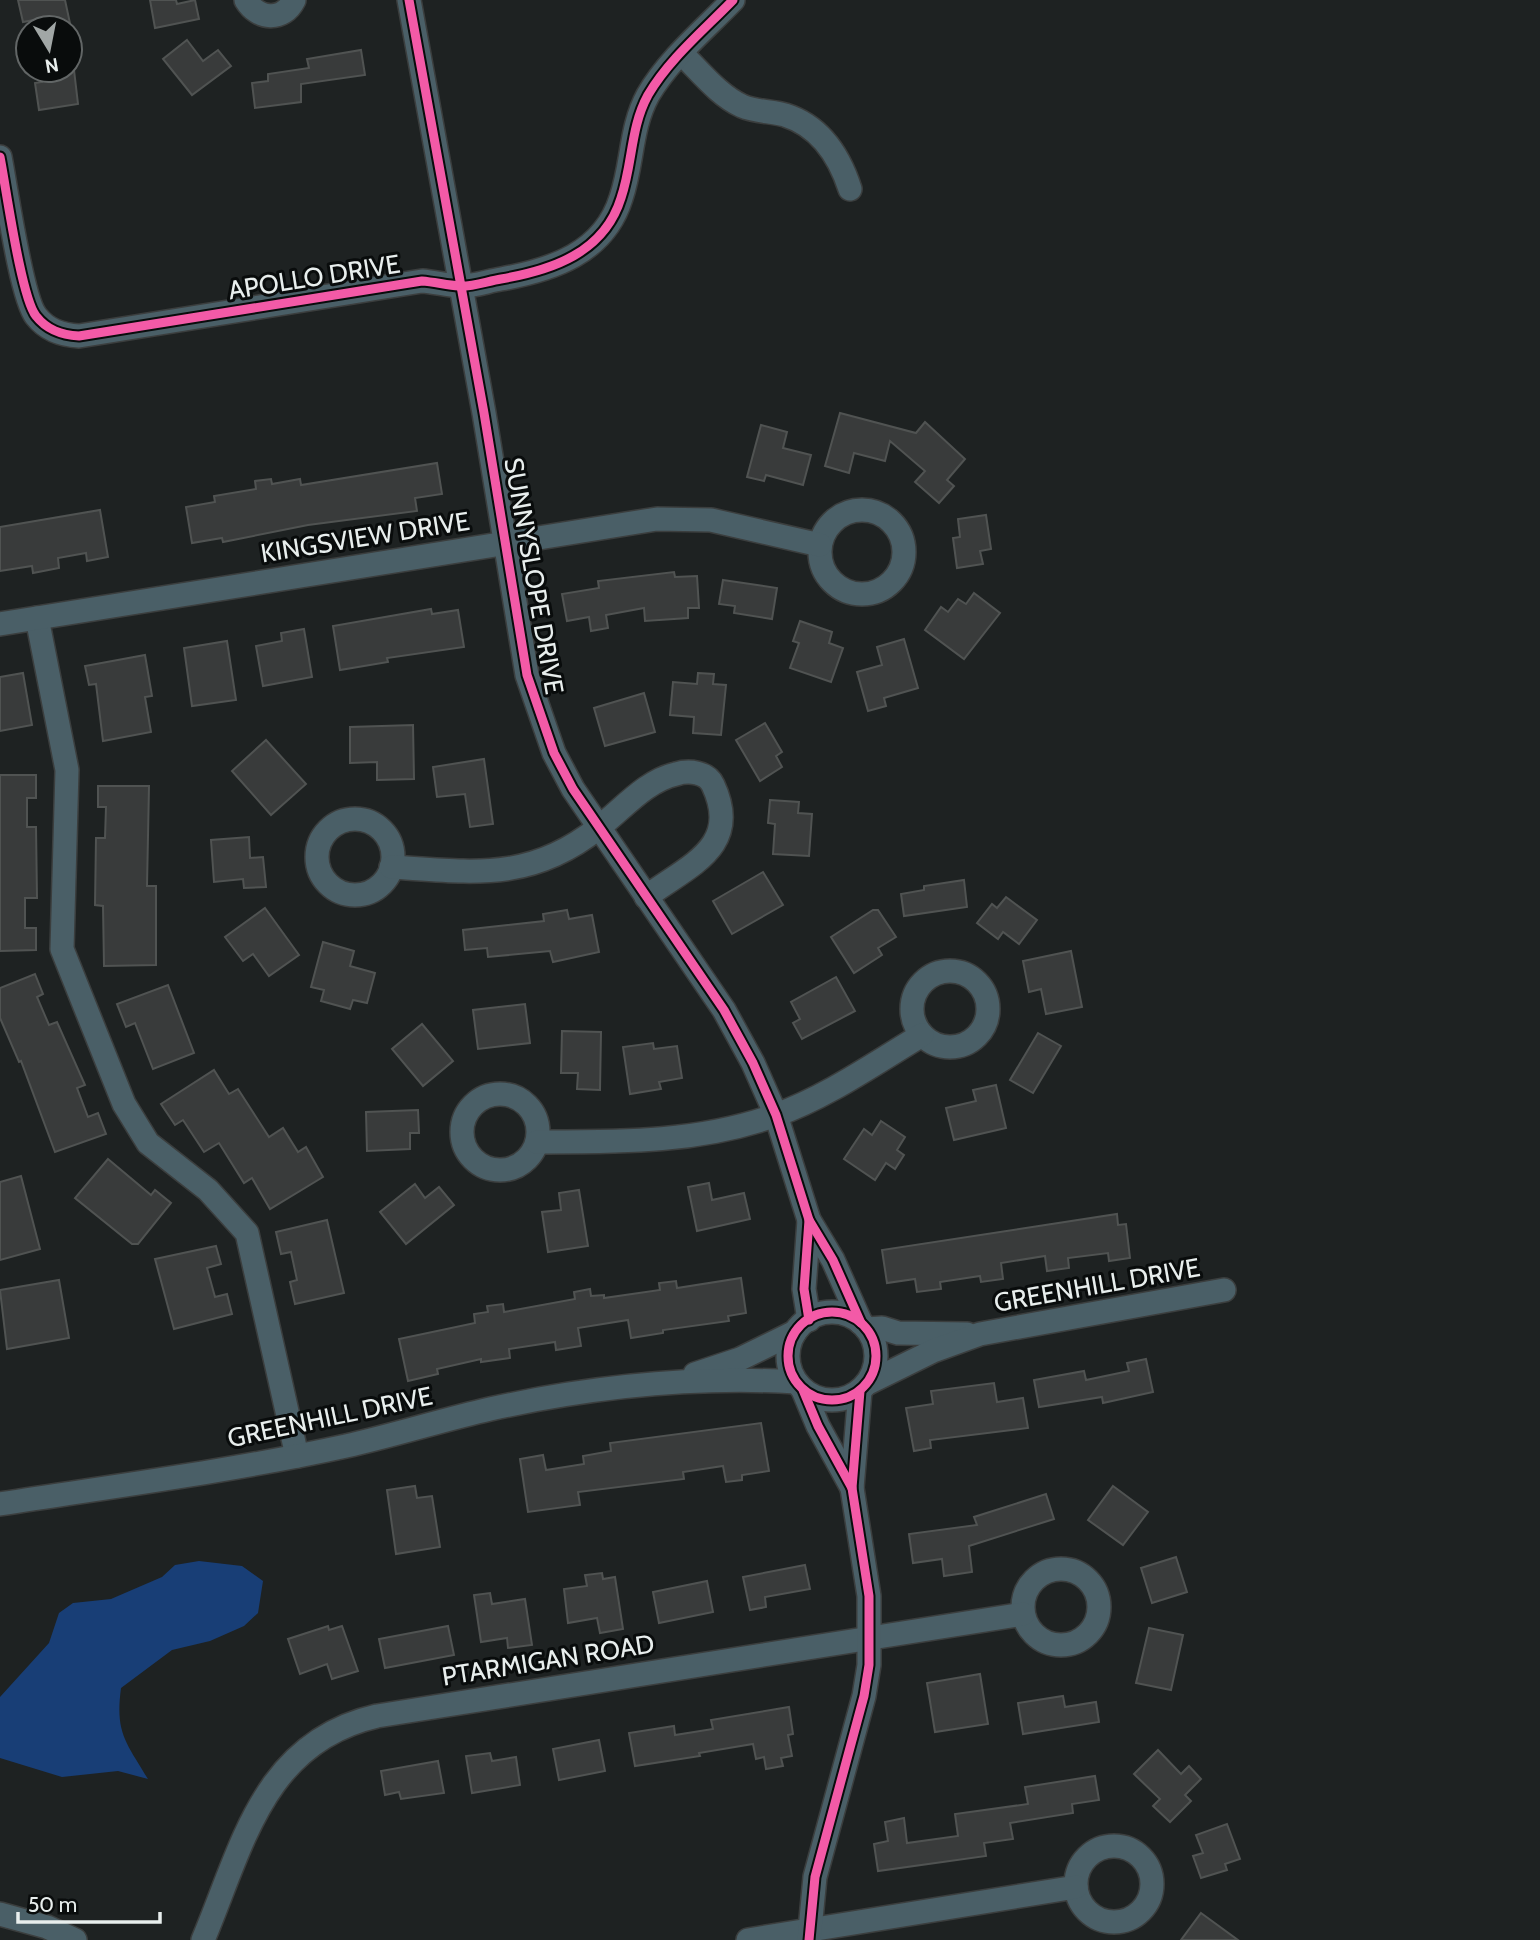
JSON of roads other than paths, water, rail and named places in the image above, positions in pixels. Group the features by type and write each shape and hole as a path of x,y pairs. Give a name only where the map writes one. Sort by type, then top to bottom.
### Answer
{"street":[{"path":"246,0 252,9 269,16 286,11 294,0"},
{"name":"SUNNYSLOPE DRIVE","path":"409,0 527,675 537,713 560,765 599,828 724,1010 753,1063 776,1115 808,1220 832,1260 864,1326"},
{"name":"APOLLO DRIVE","path":"0,157 28,302 43,324 66,335 79,336 422,281 461,286 549,269 572,258 592,243 609,224 620,201 636,123 648,96 681,53 733,0"},
{"path":"681,53 725,96 744,107 802,122 820,134 842,165 850,189"},
{"name":"KINGSVIEW DRIVE","path":"0,624 657,519 711,520 820,545"},
{"path":"37,618 67,770 62,949 124,1104 148,1143 208,1190 247,1233 297,1456"},
{"path":"391,867 477,872 527,867 566,852 652,785 676,774 697,772 711,781 721,811 719,837 708,851 646,897"},
{"path":"537,1142 644,1142 717,1131 776,1115 838,1085 922,1035"},
{"name":"SUNNYSLOPE DRIVE","path":"802,1326 808,1220"},
{"name":"GREENHILL DRIVE","path":"864,1326 898,1333 980,1334 1224,1290"},
{"path":"800,1386 824,1400 837,1400 864,1387 874,1373 876,1350 864,1326 838,1313 825,1313 802,1326 788,1356 800,1386 818,1426 852,1488"},
{"name":"GREENHILL DRIVE","path":"672,1381 740,1359 802,1326"},
{"name":"GREENHILL DRIVE","path":"864,1387 908,1362 980,1334"},
{"name":"GREENHILL DRIVE","path":"0,1504 297,1456 491,1409 672,1381 749,1379 800,1386"},
{"path":"809,1935 815,1877 826,1827 864,1696 872,1636 869,1596 852,1488 864,1387"},
{"name":"PTARMIGAN ROAD","path":"203,1940 269,1788 299,1753 337,1728 377,1716 1023,1614"},
{"path":"748,1940 809,1935 1076,1887"},
{"path":"0,1914 47,1927 75,1940"}],"water":[{"path":"199,1561 242,1566 263,1581 258,1613 244,1626 210,1641 172,1650 121,1688 121,1727 128,1746 148,1779 118,1771 62,1777 0,1758 0,1697 49,1643 59,1613 73,1603 111,1599 162,1577 175,1565"}]}
